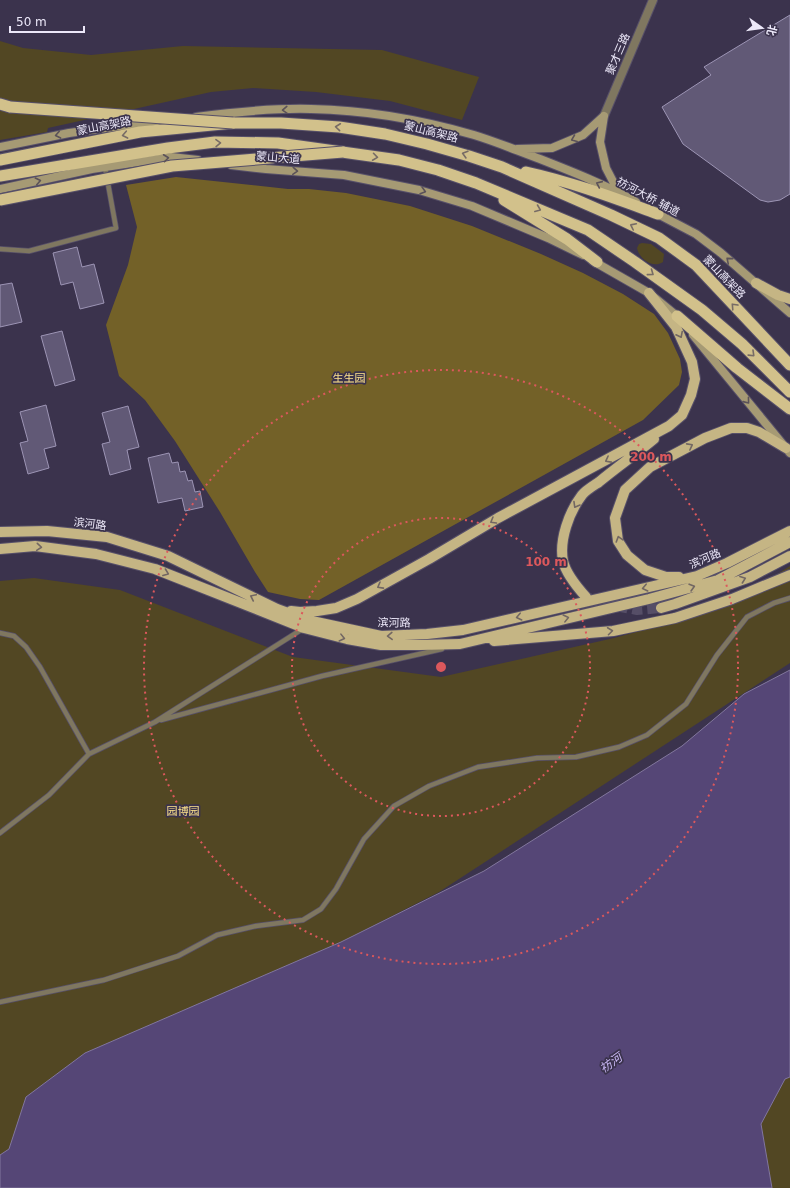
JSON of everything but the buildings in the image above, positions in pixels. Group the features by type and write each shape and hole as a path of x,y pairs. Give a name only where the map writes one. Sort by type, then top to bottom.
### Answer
{"highway":[{"path":"3,105 233,123"},
{"name":"蒙山高架路","path":"0,160 140,132 233,123 281,123 339,127 385,134 427,144 502,167 612,215 660,238 696,265 790,365"},
{"path":"0,176 168,148 215,142 278,143 399,160 438,170 481,186 582,228 595,235 702,310 742,344 790,392"},
{"path":"0,200 172,166 343,152"},
{"path":"502,167 558,179 594,190 658,214"},
{"path":"481,186 567,239 597,262"},
{"path":"677,316 737,368 790,409"}],"main road":[{"name":"祊河大桥 辅道","path":"0,147 69,133 236,112 310,109 366,112 414,120 475,136 513,149 579,175 619,193 696,234 790,313"},
{"path":"513,149 552,148 583,136 604,116"},
{"path":"604,116 600,142 606,168 619,193"},
{"name":"蒙山大道","path":"0,189 105,167 171,157 266,169 344,175 419,190 472,206 548,238 597,262"},
{"path":"597,262 649,293 677,316 788,450"},
{"path":"756,283 778,295 790,299"},
{"path":"586,597 571,578 563,562 562,547 567,522 582,495 638,453 682,415 691,395 695,380 692,362 676,327 649,293"},
{"path":"277,608 300,612 317,611 336,608 357,599 498,518 669,426"},
{"path":"697,576 666,576 645,570 627,555 618,541 615,518 625,490 650,467 705,438 730,428 747,428 759,432 788,450"},
{"name":"滨河路","path":"0,532 47,531 107,537 168,556 277,608 307,620 381,636 427,634 463,630 697,576 790,531"},
{"name":"滨河路","path":"0,549 35,546 96,554 155,569 304,628 347,639 381,645 460,644 649,599 718,580 790,542"},
{"path":"661,608 750,577 790,556"},
{"path":"460,644 613,631 675,618 732,599 790,575"}],"street":[{"name":"聚才三路","path":"604,116 653,0"}],"lane":[{"path":"0,250 29,251 116,228 105,167"},
{"path":"0,1002 104,980 178,956 217,935 256,926 303,920 321,909 336,889 364,839 394,806 429,786 478,767 537,758 576,757 619,747 647,735 686,704 717,656 747,618 774,603 790,598"},
{"path":"0,833 49,795 89,754 155,722 304,628"},
{"path":"0,633 14,636 26,647 40,667 89,754"},
{"path":"155,722 322,676 460,644"}],"green space":[{"path":"0,41 23,48 91,55 183,46 382,50 479,77 462,120 390,101 316,92 253,88 211,92 48,128 47,132 0,140"},
{"name":"生生园","path":"176,177 288,189 309,189 346,193 410,206 472,226 541,254 583,273 623,294 654,314 668,333 680,359 682,372 679,385 643,420 319,600 300,599 268,592 175,441 145,400 119,376 106,325 128,265 137,227 126,185"},
{"path":"639,244 651,244 664,254 663,262 659,264 651,264 643,259 637,248"},
{"name":"园博园","path":"790,566 790,663 439,892 341,942 85,1053 26,1097 9,1149 0,1155 0,581 34,578 120,590 293,657 441,677 614,638 721,609"},
{"path":"790,1077 790,1188 772,1188 761,1124 785,1079"}],"water":[{"name":"祊河","path":"790,670 790,1077 785,1079 761,1124 772,1188 0,1188 0,1155 9,1149 26,1097 85,1053 341,942 484,871 682,746 744,694"}],"tunnel":[{"path":"589,598 604,604 637,610 661,608"}]}
